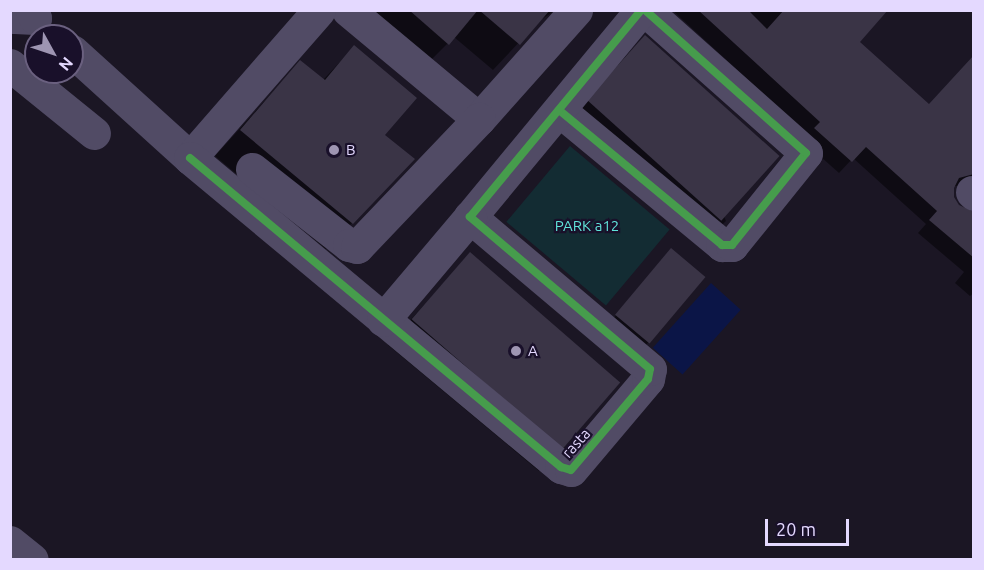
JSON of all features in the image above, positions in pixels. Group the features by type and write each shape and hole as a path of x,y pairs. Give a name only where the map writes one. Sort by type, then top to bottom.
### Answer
{"street":[{"path":"190,158 319,10"},
{"path":"348,10 479,118"},
{"path":"252,169 349,245 357,247 479,118 576,10"},
{"path":"383,320 470,217 559,110 643,10 806,153 732,246 723,245 559,110"},
{"name":"rasta","path":"84,62 190,158 383,320 561,467 567,470 575,468 648,379 650,369 470,217"},
{"path":"10,65 94,133"},
{"path":"10,542 32,560"}],"green space":[{"name":"PARK a12","path":"570,146 670,230 606,305 506,222"}],"shaded area":[{"path":"711,283 741,310 683,374 653,348"}],"building":[{"path":"409,10 478,10 449,45"},
{"path":"479,10 550,10 520,45"},
{"path":"698,10 748,10 767,29 784,10 888,10 860,42 929,104 974,55 974,174 959,178 954,188 954,197 959,205 974,212 974,258 929,220 937,211 866,147 852,162 814,128 820,122"},
{"path":"645,35 780,156 721,221 587,100"},
{"name":"B","path":"354,45 417,98 385,135 415,159 353,224 240,130 300,60 325,80"},
{"path":"671,248 705,277 650,344 615,315"},
{"name":"A","path":"470,252 620,383 562,450 412,319"}],"cycle path":[{"path":"190,158 561,467 571,470 648,379 650,369 470,217 641,10"},
{"path":"559,110 722,245 732,245 806,153 645,10"}],"place":[{"name":"B","path":"334,150"},
{"name":"A","path":"516,351"}]}
